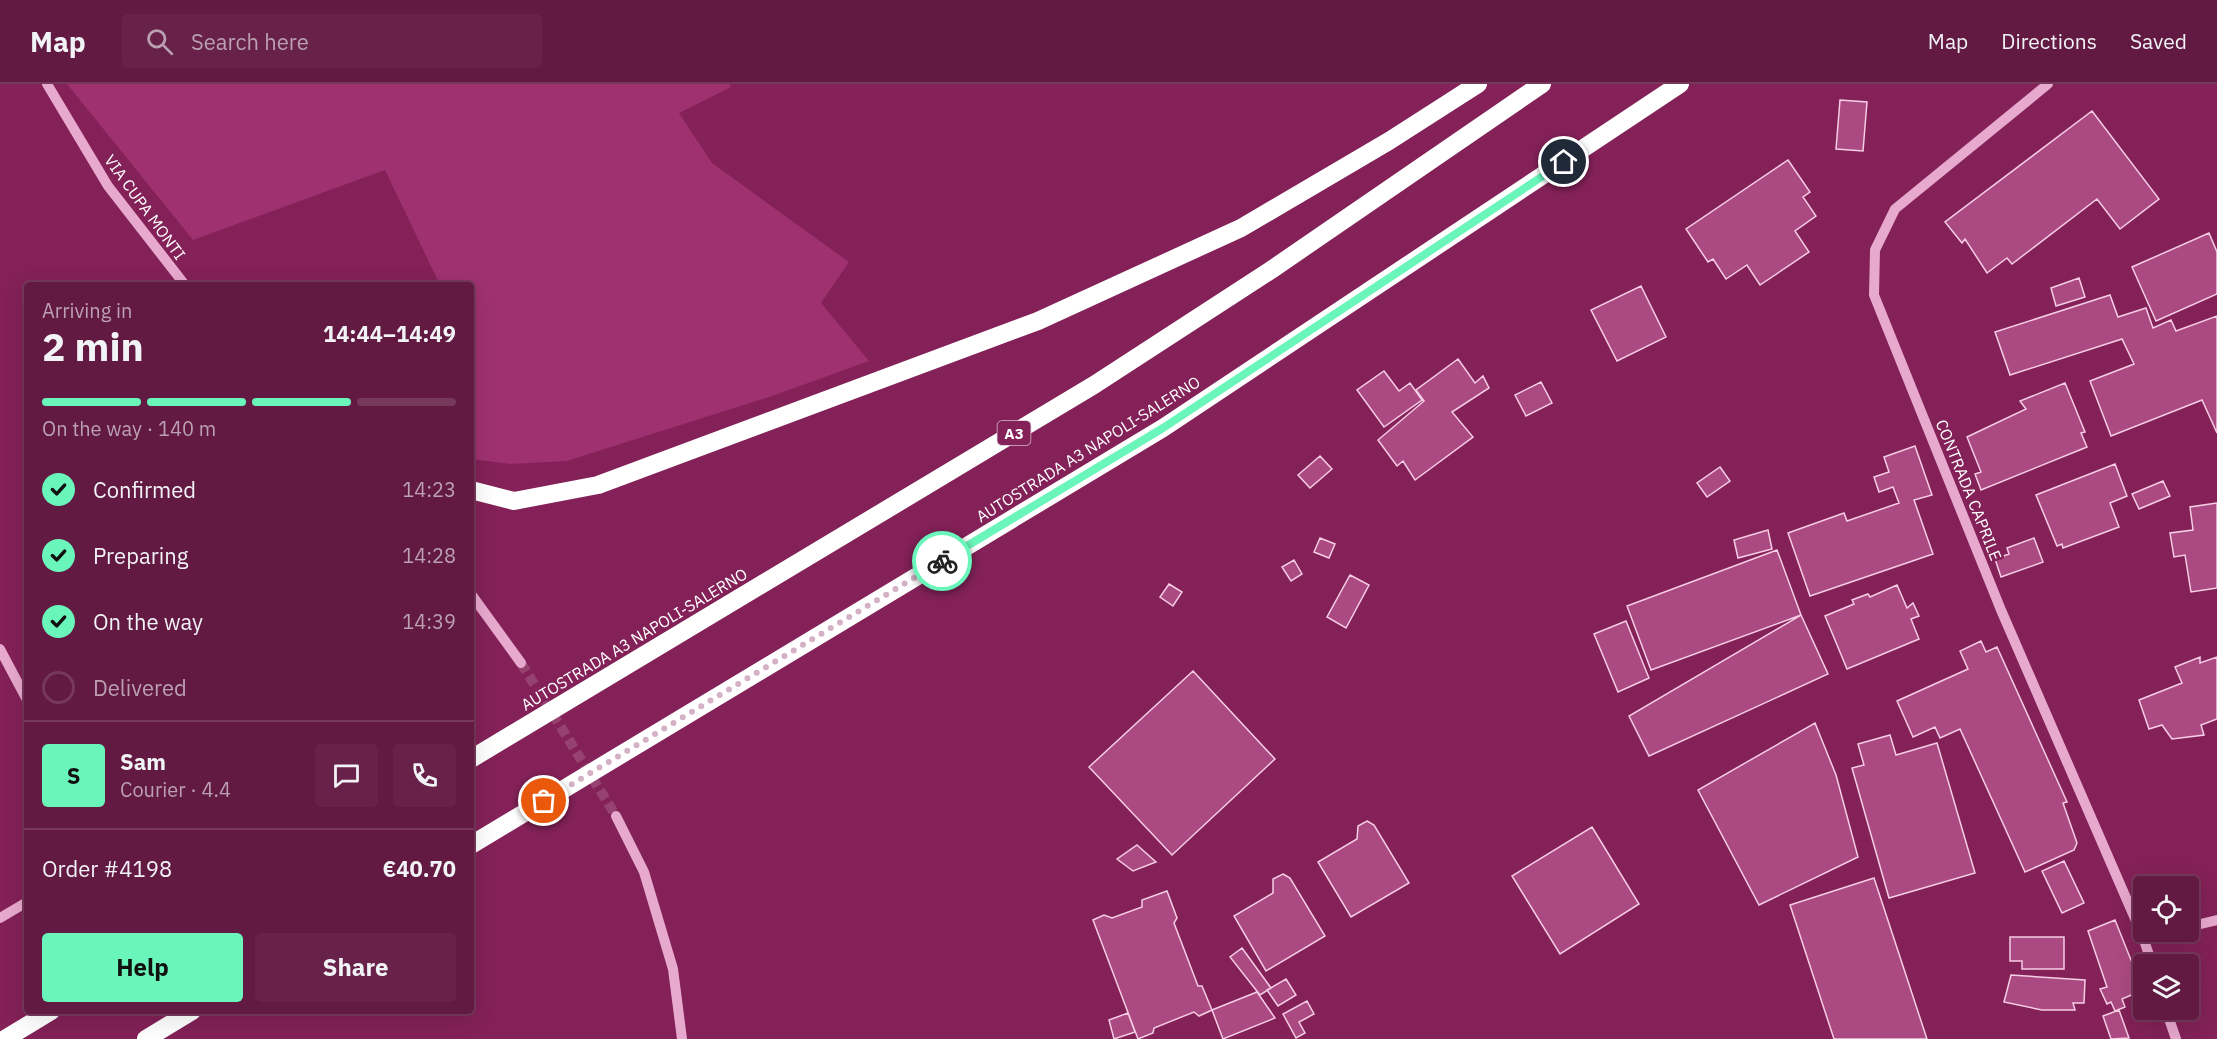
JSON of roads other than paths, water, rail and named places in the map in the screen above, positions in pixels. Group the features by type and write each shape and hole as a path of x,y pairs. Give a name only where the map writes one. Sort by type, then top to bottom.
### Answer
{"highway":[{"path":"474,491 514,501 598,485 1038,321 1241,228 1389,141 1478,84"},
{"name":"AUTOSTRADA A3 NAPOLI-SALERNO","path":"474,757 1094,385 1271,270 1542,84"},
{"name":"AUTOSTRADA A3 NAPOLI-SALERNO","path":"474,843 1163,428 1680,84"},
{"path":"5,1039 46,1014"},
{"path":"146,1039 187,1014"}],"street":[{"name":"VIA CUPA MONTI","path":"47,84 108,186 182,282"},
{"name":"CONTRADA CAPRILE","path":"2048,84 1895,209 1875,250 1874,295 2001,610 2133,914"},
{"path":"474,598 521,663"},
{"path":"0,649 24,694"},
{"path":"616,816 644,872 673,969 682,1039"},
{"path":"0,918 24,904"},
{"path":"2199,924 2217,920"},
{"path":"2169,1020 2176,1039"}],"tunnel":[{"path":"521,663 616,816"}]}
